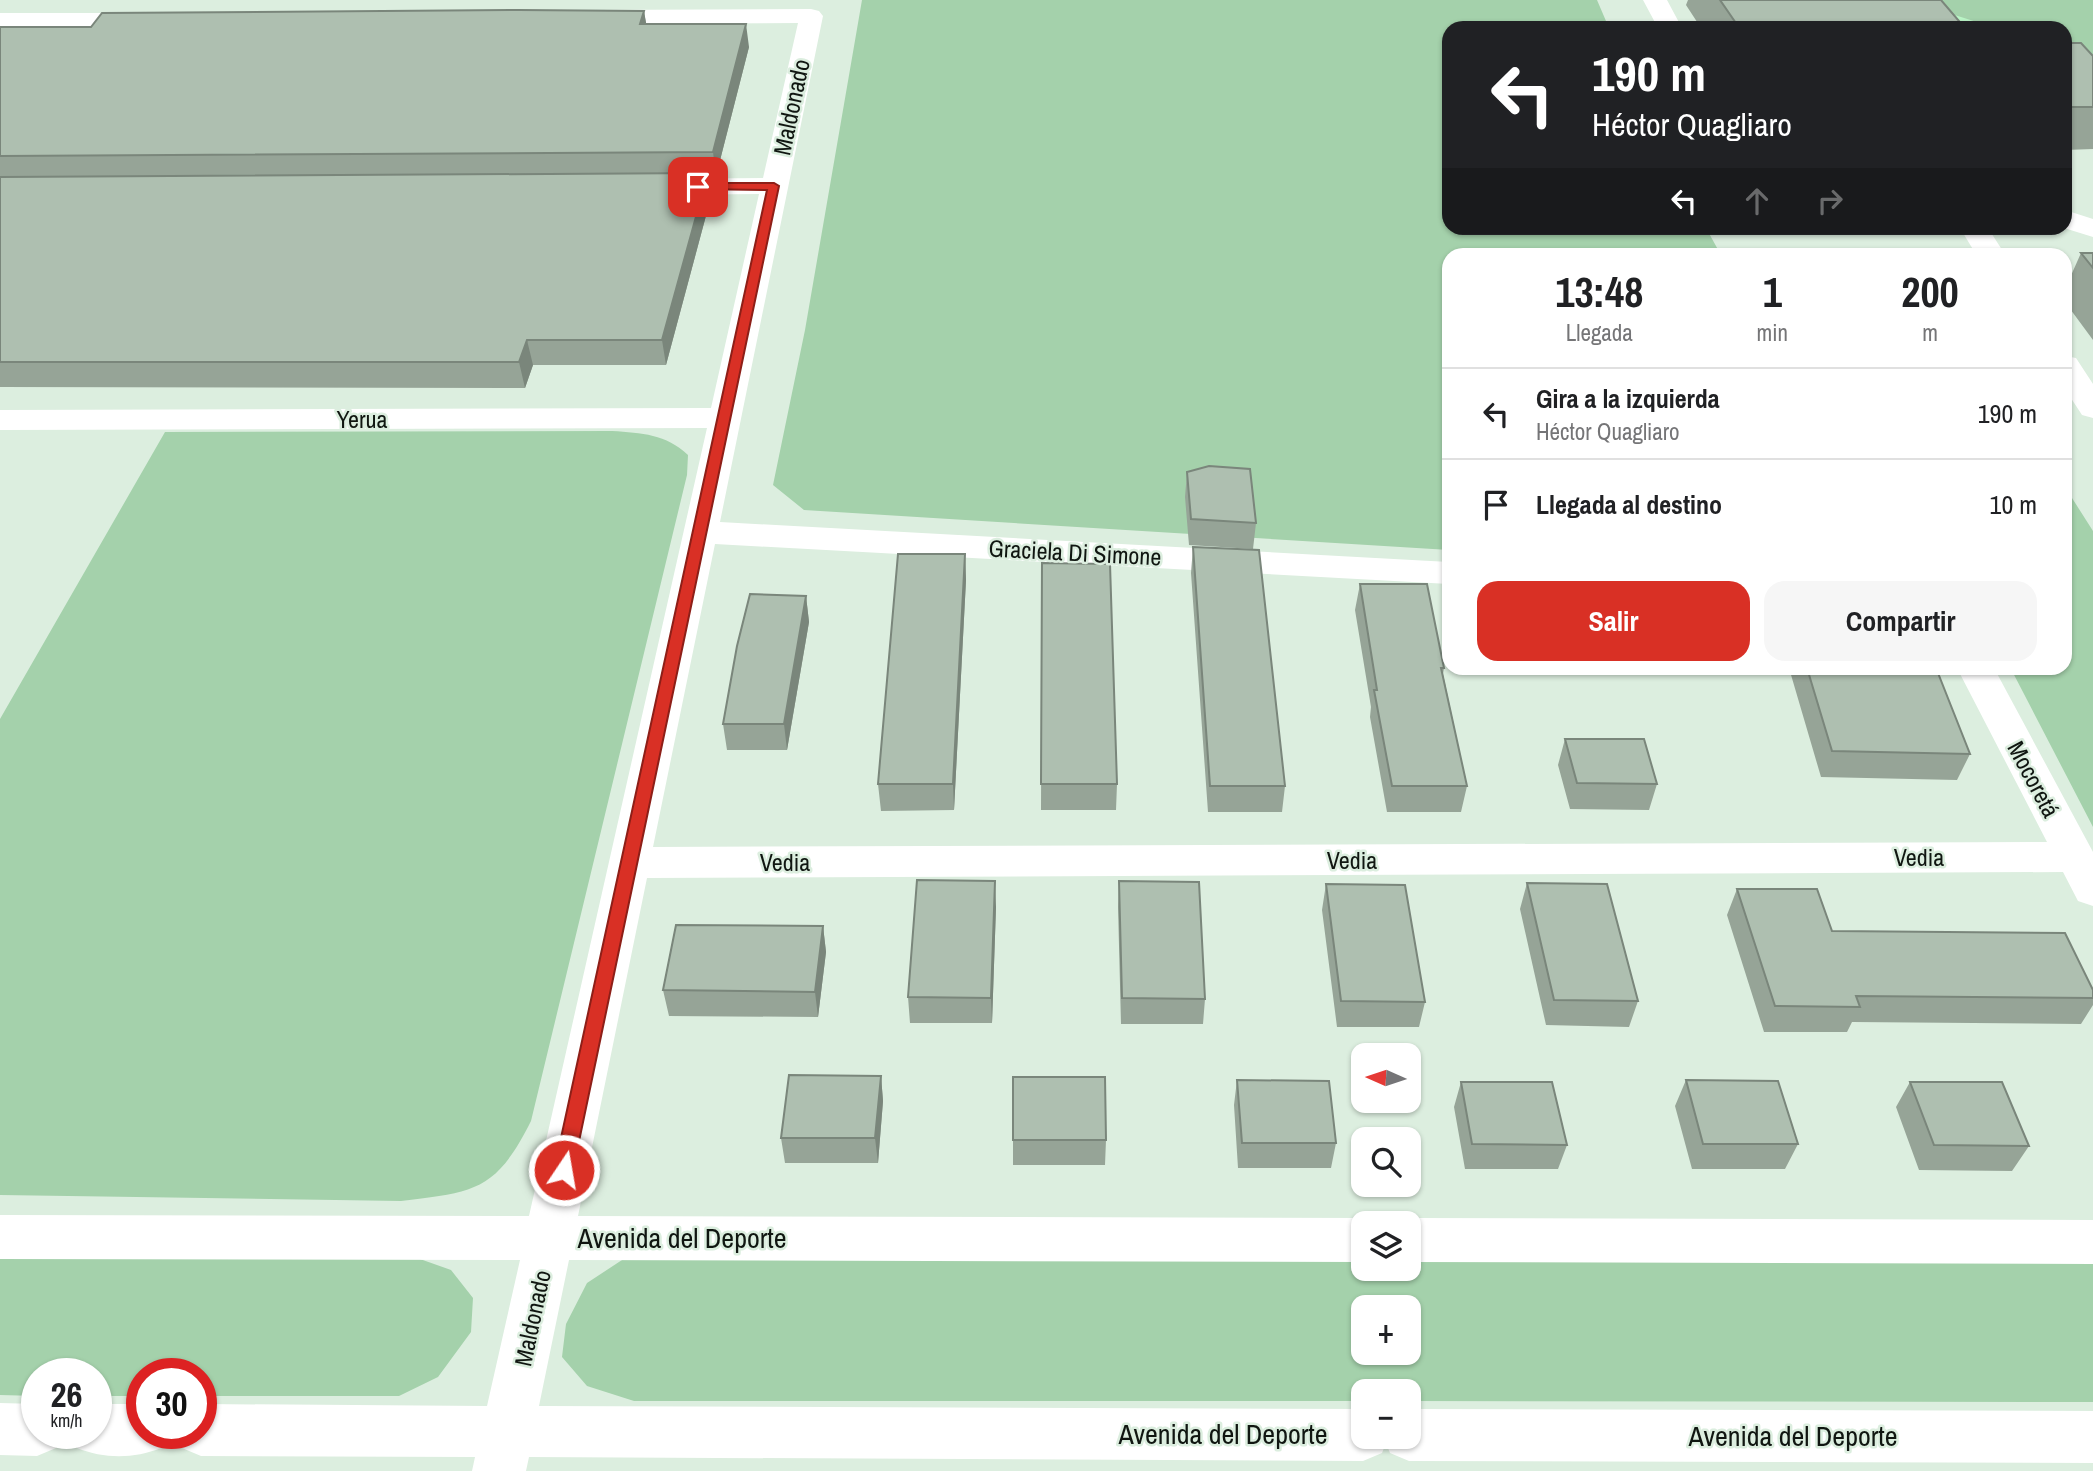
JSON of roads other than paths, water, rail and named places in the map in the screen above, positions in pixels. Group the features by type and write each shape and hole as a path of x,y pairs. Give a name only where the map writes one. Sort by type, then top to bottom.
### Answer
{"main road":[{"path":"1883,0 1950,21"}],"street":[{"path":"1655,0 1666,21"},
{"name":"Maldonado","path":"503,1451 811,16 573,17"},
{"path":"0,20 168,19"},
{"path":"625,187 774,186"},
{"path":"2072,221 2093,229"},
{"path":"2072,376 2093,408"},
{"name":"Yerua","path":"0,420 725,418"},
{"name":"Graciela Di Simone","path":"700,531 1442,573"},
{"name":"Mocoretá","path":"1979,675 2084,873"},
{"name":"Vedia","path":"629,863 2084,873"},
{"name":"Avenida del Deporte","path":"0,1237 1351,1240"},
{"path":"1421,1240 2093,1242"},
{"path":"0,1429 21,1430"},
{"name":"Avenida del Deporte","path":"217,1431 503,1451 1351,1435"},
{"name":"Avenida del Deporte","path":"1421,1435 2093,1437"}]}
